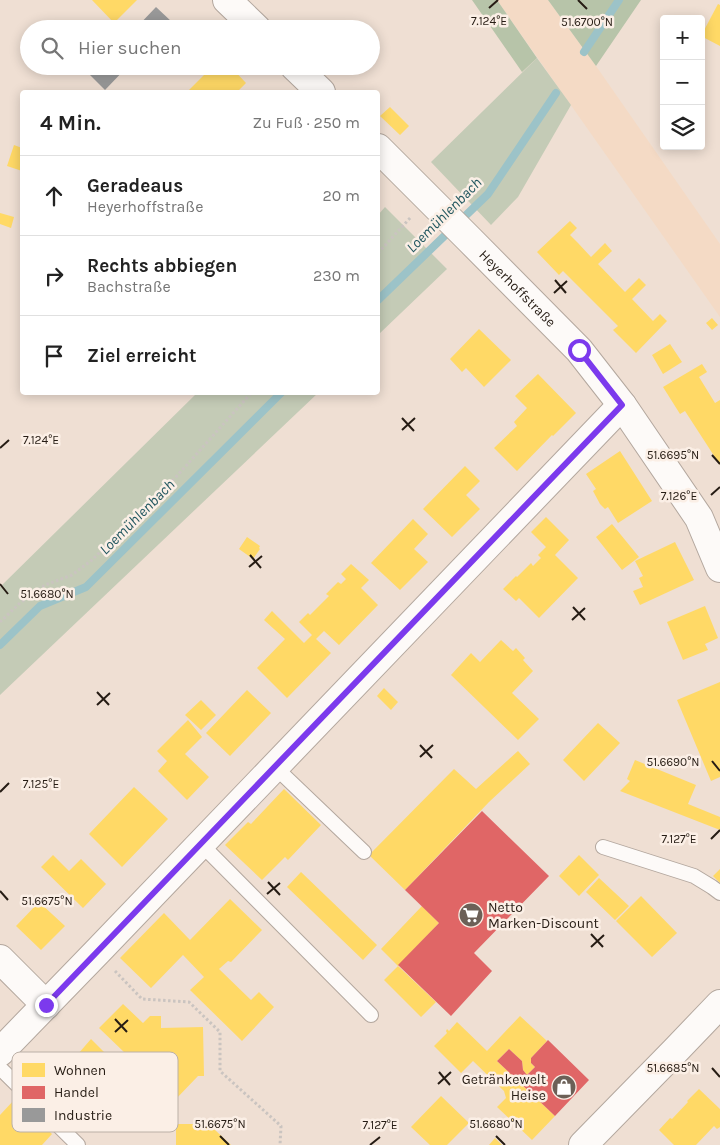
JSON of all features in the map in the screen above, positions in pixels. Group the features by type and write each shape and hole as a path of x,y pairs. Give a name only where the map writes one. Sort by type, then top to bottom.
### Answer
{"street":[{"path":"228,0 247,20"},
{"path":"303,75 319,90"},
{"name":"Heyerhoffstraße","path":"380,150 579,350 622,405 699,518 720,568"},
{"path":"0,1052 622,405"},
{"path":"0,959 46,1005"},
{"path":"583,1145 720,1004"}],"lane":[{"path":"275,767 364,852"},
{"path":"201,844 371,1014"},
{"path":"603,847 694,876 720,893"},
{"path":"0,1068 12,1080"},
{"path":"65,1132 78,1145"}],"path":[{"path":"380,251 432,202"},
{"path":"0,622 20,603 45,585 72,574 92,560 176,477 249,395"},
{"path":"97,952 142,999 190,1002 220,1032 220,1071 281,1126 280,1145"}],"shaded area":[{"path":"497,0 548,0 596,66 720,244 720,317"}],"green space":[{"path":"472,0 497,0 537,58 522,72"},
{"path":"548,0 641,0 596,66"},
{"path":"537,58 571,105 518,197 491,225 431,162"},
{"path":"385,207 447,269 380,333 380,213"},
{"path":"195,395 316,395 0,695 0,587"}],"building: Wohnen":[{"path":"92,0 137,0 117,20 111,20"},
{"path":"718,4 720,5 720,46 705,38 705,28"},
{"path":"204,75 238,75 246,83 239,90 189,90"},
{"path":"390,107 409,126 400,135 380,116"},
{"path":"14,145 20,147 20,170 7,166"},
{"path":"0,213 14,217 11,228 0,224"},
{"path":"570,221 577,228 570,235 591,257 605,243 612,251 598,264 625,292 639,278 646,285 632,299 653,321 660,314 667,321 636,353 613,330 618,326 563,271 559,275 537,252"},
{"path":"712,318 718,325 712,330 706,323"},
{"path":"479,329 511,360 484,387 466,368 462,372 450,359"},
{"path":"670,344 682,362 663,374 652,355"},
{"path":"702,364 707,372 699,377 715,403 720,400 720,465 685,411 680,414 663,387"},
{"path":"538,374 576,413 517,471 494,448 517,426 514,422 527,408 515,396"},
{"path":"620,451 652,501 618,523 608,507 605,509 600,504 593,491 596,489 586,474"},
{"path":"465,466 480,481 466,495 480,509 452,537 423,509"},
{"path":"546,517 569,540 555,555 578,578 539,618 519,598 516,601 503,589 531,563 533,566 541,558 538,555 546,547 531,532"},
{"path":"413,519 428,534 414,549 428,562 400,590 371,563"},
{"path":"612,524 639,557 622,570 596,537"},
{"path":"247,537 260,546 253,559 239,549"},
{"path":"675,542 694,580 640,605 633,591 643,587 639,578 643,576 635,561"},
{"path":"351,564 369,580 361,588 378,605 339,645 324,631 316,639 331,653 287,698 257,668 285,639 264,620 272,611 304,643 312,635 299,622 308,613 310,615 329,596 326,594 338,582 341,584 346,579 341,574"},
{"path":"705,606 718,638 705,644 708,650 683,660 667,622"},
{"path":"501,640 513,651 516,648 525,658 523,660 533,671 512,693 539,719 518,740 451,675 471,653 480,662"},
{"path":"720,682 720,777 711,781 677,700"},
{"path":"384,688 398,702 391,710 377,696"},
{"path":"247,690 271,713 230,756 206,733"},
{"path":"201,700 216,715 201,730 185,715"},
{"path":"188,720 202,737 185,754 209,777 187,800 158,771 167,761 157,751"},
{"path":"598,723 620,743 584,781 563,760"},
{"path":"518,751 530,764 489,802 405,890 369,855 454,769 476,789"},
{"path":"635,760 696,785 688,804 720,817 720,830 620,791 630,781 627,779"},
{"path":"134,787 168,819 122,867 89,834"},
{"path":"284,789 321,825 288,860 285,857 262,880 225,845 248,822 251,824"},
{"path":"53,855 69,871 81,859 106,884 83,908 41,867"},
{"path":"579,855 599,875 579,896 559,876"},
{"path":"720,869 720,883 713,876"},
{"path":"301,872 377,945 363,960 287,887"},
{"path":"599,878 629,906 615,920 586,892"},
{"path":"641,896 677,933 652,957 616,921"},
{"path":"230,899 262,930 231,962 228,961 219,969 251,1000 259,992 274,1007 242,1041 190,990 204,977 183,955 151,988 120,958 164,913 190,940"},
{"path":"39,902 65,926 41,950 16,926"},
{"path":"422,906 439,923 398,966 381,949"},
{"path":"398,966 436,1002 421,1017 384,980"},
{"path":"123,1004 143,1023 150,1016 161,1016 161,1028 203,1027 204,1076 198,1076 178,1097 178,1052 124,1052 99,1028"},
{"path":"520,1016 547,1041 531,1058 531,1063 535,1067 527,1075 523,1070 522,1061 509,1049 497,1061 555,1116 532,1140 497,1107 506,1098 504,1091 473,1061 461,1073 434,1046 447,1033 447,1029 449,1031 457,1022 487,1051"},
{"path":"91,1039 104,1052 80,1052"},
{"path":"699,1089 720,1109 720,1127 717,1129 714,1126 696,1145 674,1145 659,1130 670,1118 672,1119"},
{"path":"441,1096 469,1123 447,1145 430,1145 411,1127"},
{"path":"12,1102 12,1132 50,1132 52,1134 42,1145 0,1145 0,1115"},
{"path":"178,1124 214,1124 214,1129 231,1145 176,1145"},
{"path":"495,1138 502,1145 489,1145"}],"building: Handel":[{"name":"Netto Marken-Discount","path":"482,811 549,876 474,953 492,971 451,1016 398,965 439,923 405,890"},
{"path":"548,1040 589,1080 555,1116 497,1061 509,1049 522,1061 523,1070 527,1075 535,1067 531,1063 531,1058"}],"building: Industrie":[{"path":"156,7 170,20 144,20"},
{"path":"90,75 119,75 105,90"}],"waterway":[{"name":"Loemühlenbach","path":"584,52 619,0"},
{"name":"Loemühlenbach","path":"380,298 488,194 556,93"},
{"name":"Loemühlenbach","path":"0,645 40,606 86,587 279,395"}],"place":[{"name":"Netto Marken-Discount","path":"471,915"},
{"name":"Getränkewelt Heise","path":"564,1087"}],"route":[{"path":"46,1005 622,405 579,350"}]}
